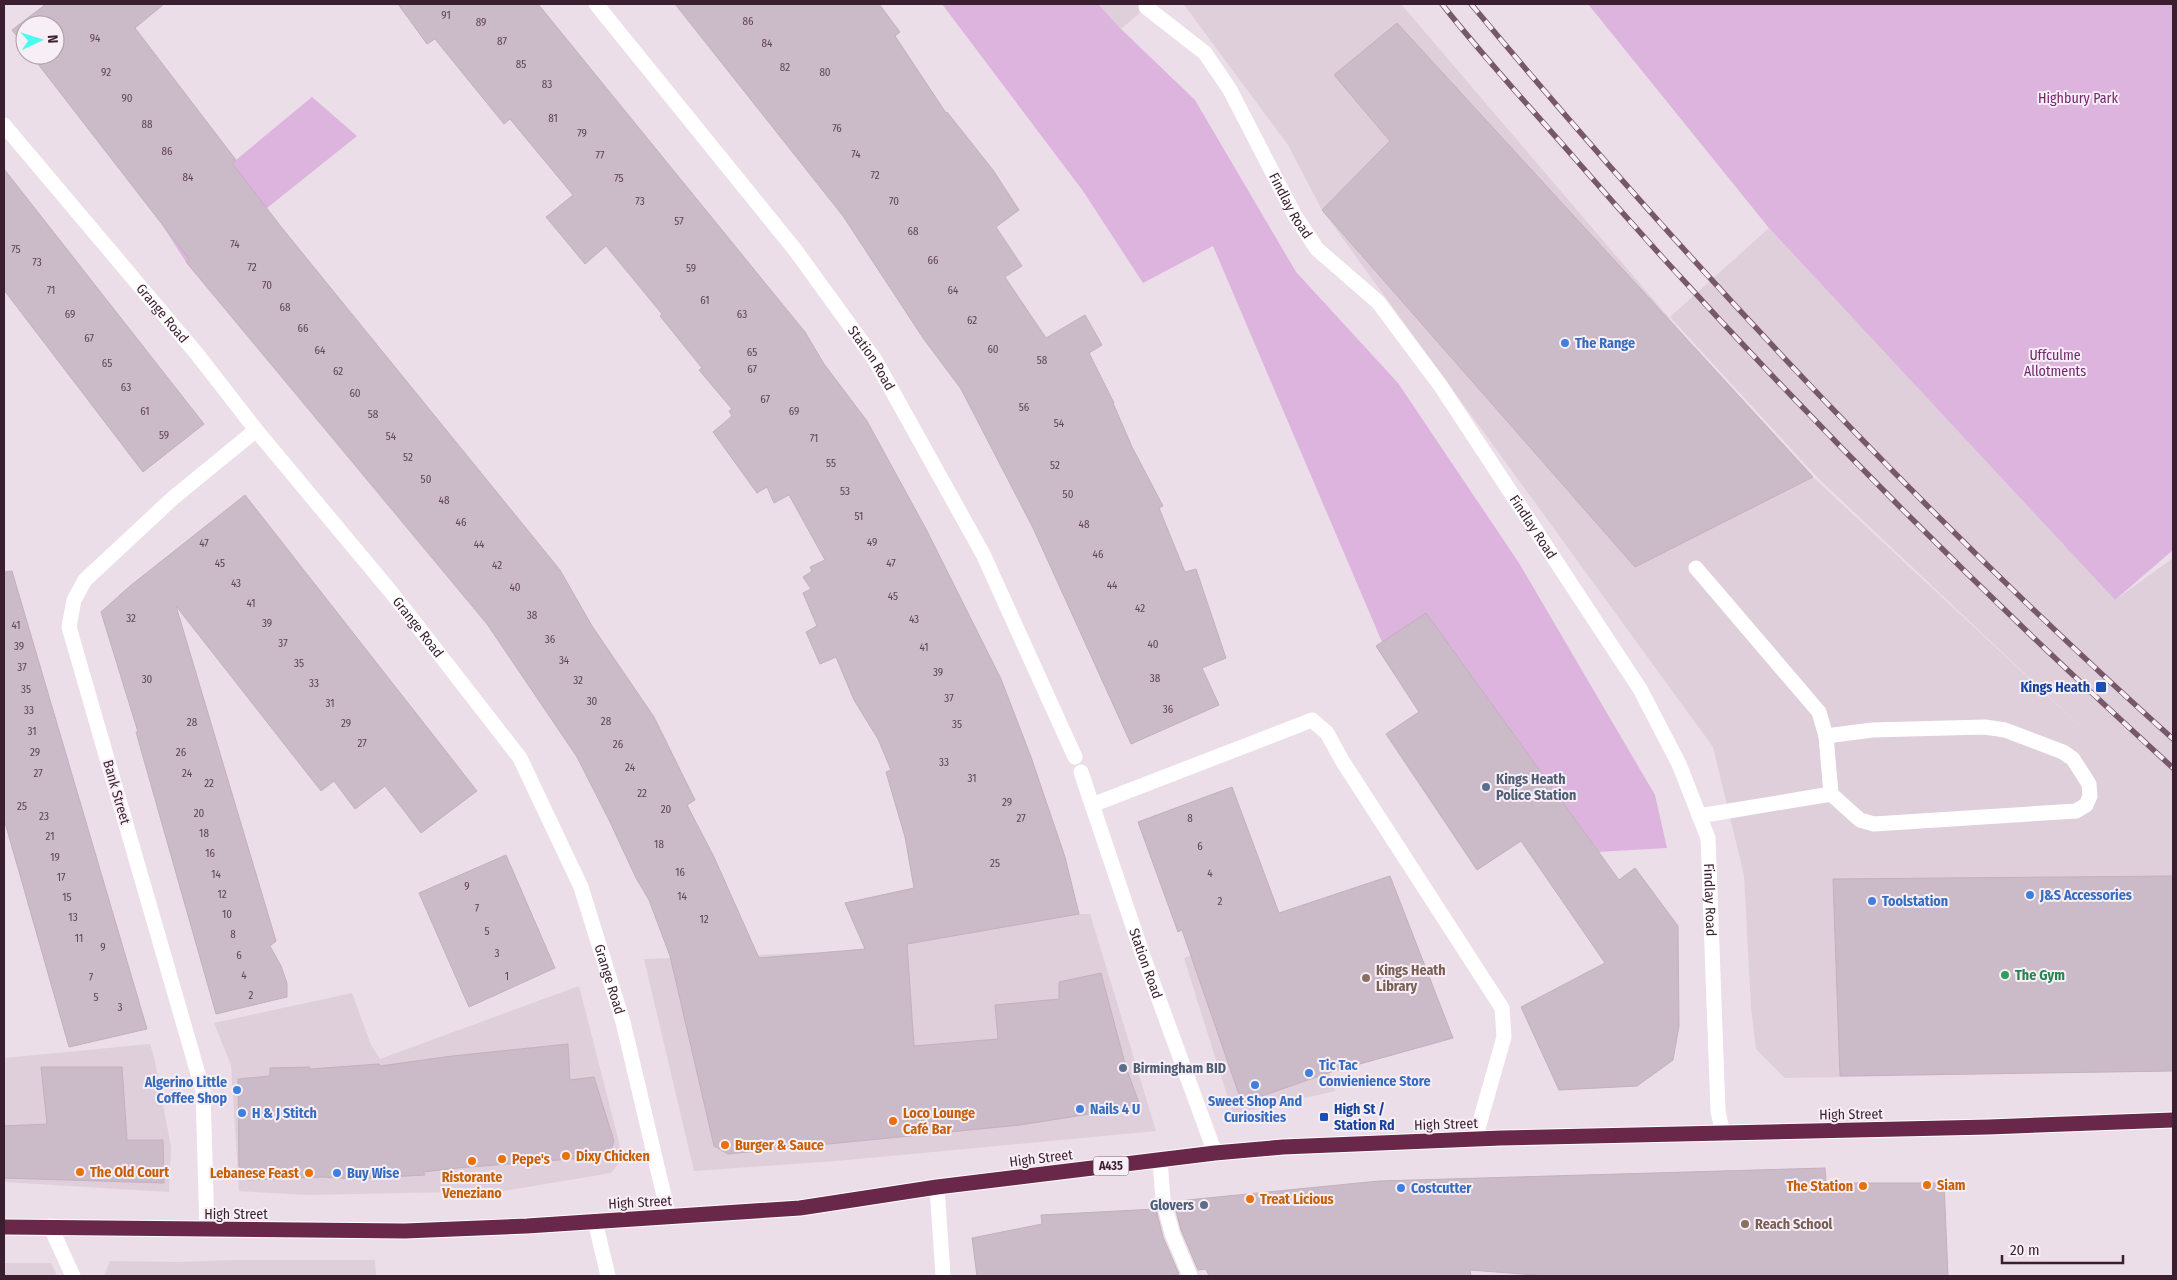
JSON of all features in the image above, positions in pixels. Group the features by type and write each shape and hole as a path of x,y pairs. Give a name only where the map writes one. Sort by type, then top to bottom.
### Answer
{"highway":[{"name":"High Street","path":"4,1227 405,1231 800,1208 937,1187 1215,1153 1283,1147 1475,1139 1723,1134 2173,1120"}],"street":[{"name":"Station Road","path":"596,4 796,250 874,360 983,554 1075,757"},
{"name":"Findlay Road","path":"1145,6 1205,53 1230,90 1295,216 1317,250 1378,302 1440,385 1640,689 1679,764 1708,838 1718,1111 1723,1134"},
{"name":"Grange Road","path":"4,125 197,354 256,430 391,592 520,758 581,887 623,1022 669,1217"},
{"name":"Bank Street","path":"207,1230 203,1090 69,627 74,600 85,580 173,498 256,430"},
{"path":"1696,568 1819,712 1826,736 1831,794 1860,820 1874,824 2076,811 2086,806 2090,796 2089,784 2073,759 2063,752 2004,730 1985,727 1872,730 1826,736"},
{"path":"1092,806 1312,720 1327,733 1343,762 1502,1008 1504,1037 1475,1139"},
{"name":"Station Road","path":"1081,772 1142,953 1215,1153"},
{"path":"1699,816 1831,794"},
{"path":"1160,1160 1163,1198 1172,1233 1190,1276"},
{"path":"937,1187 943,1276"},
{"path":"595,1221 608,1276"},
{"path":"50,1226 73,1276"}],"shaded area":[{"path":"1098,4 1150,4 1121,29"},
{"path":"1180,4 1401,4 1681,332 1813,477 2093,738 1818,478 1670,317 1769,228 2115,600 2173,558 2173,1071 1785,1078 1756,1049 1751,1007 1744,875 1713,747 1322,210 1288,145 1185,6"},
{"path":"1079,914 1090,914 1156,1131 836,1161 694,1171 644,959 865,951"},
{"path":"1283,919 1335,1091 1233,1114 1184,958"},
{"path":"579,986 623,1158 611,1173 503,1191 307,1195 239,1191 231,1065 214,1023 352,993 371,1045 380,1059"},
{"path":"150,1044 171,1147 169,1192 4,1182 4,1058"},
{"path":"375,1260 376,1276 104,1276 110,1261 179,1262"},
{"path":"4,1263 51,1263 57,1276 4,1276"}],"green space":[{"path":"942,4 1098,4 1121,29 1195,100 1296,272 1398,383 1519,563 1655,795 1667,848 1597,852 1382,642 1213,246 1143,283 1083,191"},
{"name":"Uffculme Allotments","path":"1588,4 2173,4 2173,550 2115,600 1769,228"},
{"path":"312,97 357,136 267,208 260,201 186,262 159,220"}],"building":[{"path":"46,4 164,4 135,28 236,160 232,163 282,228 560,570 592,626 654,717 695,800 687,805 714,857 759,958 865,949 845,903 914,888 905,837 886,772 891,770 878,739 854,700 836,657 820,664 806,632 817,626 803,593 811,589 803,577 812,571 810,567 825,560 789,495 774,503 767,487 757,493 713,432 732,416 729,411 732,409 699,370 702,368 660,316 662,314 606,246 585,264 546,217 573,195 510,119 504,124 435,39 427,44 398,4 538,4 805,332 824,364 867,421 926,529 1001,679 1031,757 1065,857 1079,914 907,944 914,1046 998,1039 995,1005 1059,999 1059,982 1101,973 1126,1067 1140,1106 1020,1125 728,1154 714,1146 670,956 649,900 636,878 577,757 487,624 186,262 189,259 39,65 65,65 65,15 32,15"},
{"path":"675,4 879,4 900,32 895,36 946,113 993,170 1019,210 996,227 1022,266 1005,277 1046,338 1085,315 1102,345 1089,353 1114,403 1132,447 1163,506 1159,508 1185,572 1196,569 1226,658 1202,668 1219,705 1131,744 1033,528 961,389 923,338 843,216"},
{"name":"The Range","path":"1397,23 1813,477 1635,567 1322,210 1390,141 1334,75"},
{"path":"4,169 204,424 143,472 4,290"},
{"path":"245,495 477,791 421,833 385,786 355,809 334,781 321,791 176,606 276,941 270,946 281,966 287,983 287,997 216,1014 136,732 138,732 101,612 130,586"},
{"path":"12,571 147,1029 69,1047 4,819 4,572"},
{"name":"Kings Heath Police Station","path":"1426,613 1619,880 1635,868 1678,926 1679,1026 1673,1060 1637,1086 1559,1090 1521,1007 1605,963 1521,841 1477,870 1386,734 1419,712 1376,646"},
{"path":"1232,787 1279,913 1390,876 1453,1038 1331,1072 1242,1103 1182,930 1178,932 1138,822"},
{"path":"506,855 555,968 469,1007 419,893"},
{"name":"The Gym","path":"2173,876 2173,1071 1840,1076 1833,879"},
{"path":"568,1044 570,1080 594,1077 614,1141 609,1156 457,1168 423,1172 425,1175 353,1179 323,1177 248,1180 239,1166 238,1079 270,1076 270,1068 309,1067 310,1069 379,1064 380,1066 452,1056"},
{"path":"41,1067 122,1067 127,1140 163,1140 164,1183 4,1178 4,1126 47,1124"},
{"path":"1825,1168 1826,1183 1944,1183 1948,1276 1548,1276 1470,1270 1471,1276 1209,1276 1206,1269 1198,1270 1181,1230 1175,1207 1182,1207 1187,1200 1379,1181"},
{"path":"1156,1209 1163,1237 1179,1274 1169,1276 977,1276 972,1238 1042,1224 1041,1215"}],"railway":[{"path":"1442,4 1491,64 1647,241 1792,397 2018,623 2173,768"},
{"path":"1471,4 1637,197 1809,384 1897,476 1988,565 2079,653 2173,739"}],"place":[{"name":"The Range","path":"1565,343"},
{"name":"Kings Heath","path":"2101,687"},
{"name":"Kings Heath Police Station","path":"1486,787"},
{"name":"J&S Accessories","path":"2030,895"},
{"name":"Toolstation","path":"1872,901"},
{"name":"The Gym","path":"2005,975"},
{"name":"Kings Heath Library","path":"1366,978"},
{"name":"Birmingham BID","path":"1123,1068"},
{"name":"Tic Tac Convienience Store","path":"1309,1073"},
{"name":"Sweet Shop And Curiosities","path":"1255,1085"},
{"name":"Algerino Little Coffee Shop","path":"237,1090"},
{"name":"Nails 4 U","path":"1080,1109"},
{"name":"H & J Stitch","path":"242,1113"},
{"name":"High St / Station Rd","path":"1324,1117"},
{"name":"Loco Lounge Café Bar","path":"893,1121"},
{"name":"Burger & Sauce","path":"725,1145"},
{"name":"Dixy Chicken","path":"566,1156"},
{"name":"Pepe's","path":"502,1159"},
{"name":"Ristorante Veneziano","path":"472,1161"},
{"name":"The Old Court","path":"80,1172"},
{"name":"Lebanese Feast","path":"309,1173"},
{"name":"Buy Wise","path":"337,1173"},
{"name":"Siam","path":"1927,1185"},
{"name":"The Station","path":"1863,1186"},
{"name":"Costcutter","path":"1401,1188"},
{"name":"Treat Licious","path":"1250,1199"},
{"name":"Glovers","path":"1204,1205"},
{"name":"Reach School","path":"1745,1224"}],"park label":[{"name":"Highbury Park","path":"2078,98"}]}
